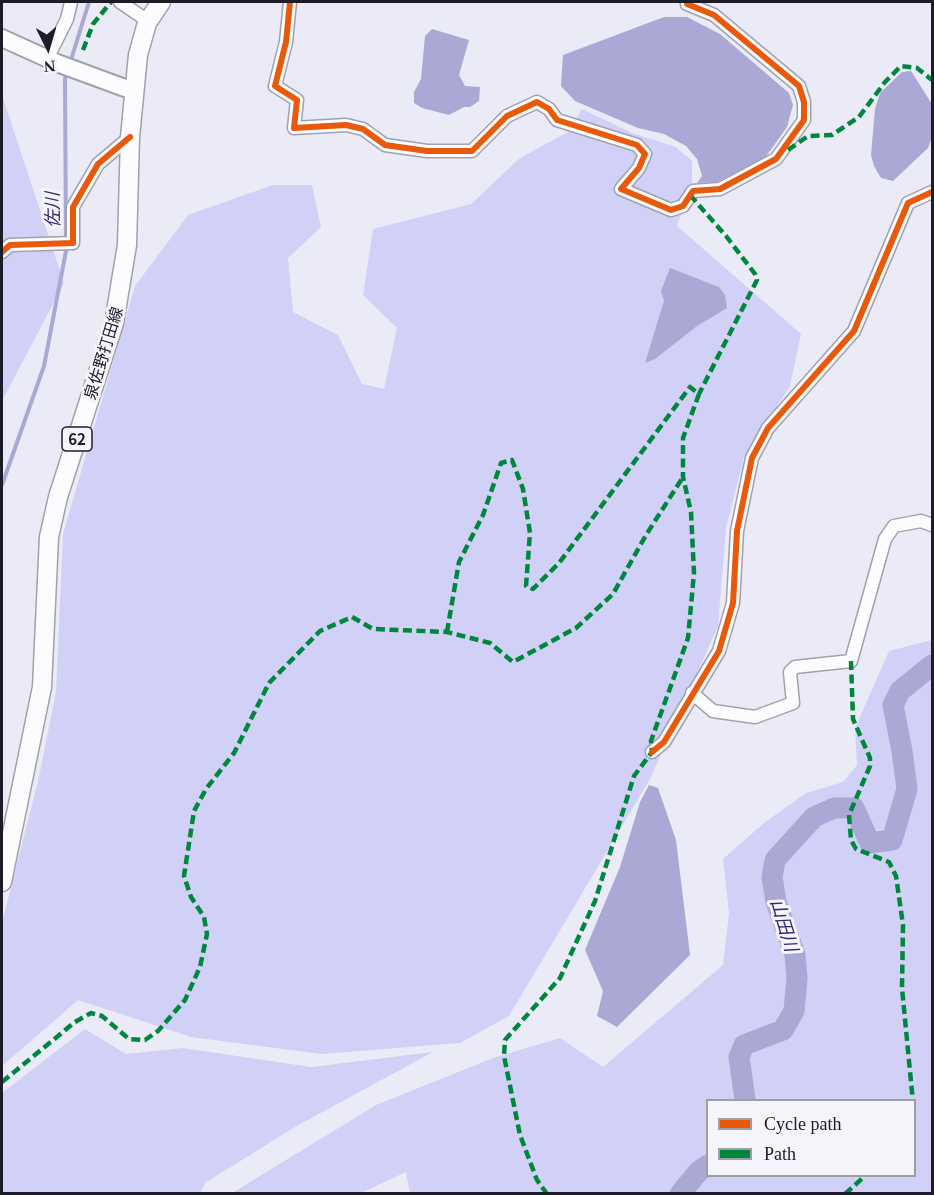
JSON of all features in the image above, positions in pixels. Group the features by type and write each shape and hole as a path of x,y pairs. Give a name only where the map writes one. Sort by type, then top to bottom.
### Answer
{"main road":[{"name":"泉佐野打田線","path":"2,882 42,687 49,537 58,497 114,323 123,282 127,245 133,91 138,55 148,21 161,2"}],"street":[{"path":"52,61 71,2"},
{"path":"120,2 148,21"},
{"path":"290,2 286,42 275,86 297,99 294,128 346,125 363,129 385,145 426,151 472,152 507,116 537,102 549,109 557,120 637,145 645,154 639,168 621,189 671,210 683,206 693,191 720,189 776,159 804,120 804,102 799,86 714,15 687,4 687,2"},
{"path":"2,38 52,61 133,91"},
{"path":"2,252 10,244 73,243 74,207 99,164 130,137"},
{"path":"652,752 664,742 719,651 733,603 737,531 752,458 768,428 854,331 908,203 933,192"},
{"path":"692,693 713,711 755,717 793,703 790,672 795,667 851,661 885,539 894,526 921,521 933,525"}],"shaded area":[{"path":"664,17 687,17 720,34 789,93 793,105 787,127 765,158 717,182 697,183 702,176 697,159 686,146 664,134 638,128 575,101 561,86 563,55"},
{"path":"432,29 469,40 459,75 465,86 480,87 479,101 449,115 422,108 414,103 414,92 421,79 425,36"},
{"path":"911,71 932,104 932,137 928,148 893,181 881,178 871,155 875,109 880,93 902,72"},
{"path":"3,98 64,283 2,401 2,100"},
{"path":"582,109 632,133 676,147 692,161 692,183 677,226 801,334 790,386 744,457 726,528 718,626 650,779 509,1016 460,1043 321,1054 191,1037 78,1000 2,1066 2,923 39,777 56,692 63,534 135,286 188,215 273,185 312,185 321,227 288,258 293,312 338,335 362,384 384,389 397,328 363,295 373,229 471,204 520,158 568,132"},
{"path":"670,268 719,287 725,295 727,308 697,326 655,359 645,363 664,301 661,291"},
{"path":"932,640 932,1193 410,1194 406,1172 361,1193 232,1193 376,1105 493,1058 560,1038 603,1067 723,965 729,913 723,859 764,823 806,793 843,782 857,765 855,728 889,651"},
{"path":"649,785 658,788 676,840 690,955 617,1027 597,1016 603,991 585,950 620,867 640,802"},
{"path":"85,1029 126,1054 183,1048 311,1067 433,1052 295,1127 205,1183 200,1193 2,1193 2,1093"}],"waterway":[{"name":"佐川","path":"70,63 89,2"},
{"name":"佐川","path":"2,485 44,366 66,251 65,79 67,70"},
{"name":"山田川","path":"745,1099 739,1057 744,1045 783,1030 794,1011 797,978 795,955 776,902 772,877 775,860 814,817 834,808 854,808 870,843 892,840 907,789 893,705 900,691 932,665"},
{"name":"山田川","path":"680,1194 699,1171 706,1166"}],"marked path":[{"path":"83,50 93,24 111,2"},
{"path":"788,150 808,136 832,135 859,117 885,82 901,66 917,68 932,80"},
{"path":"690,195 726,236 755,274 757,280 699,394"},
{"path":"447,632 459,562 483,515 501,463 512,460 523,489 530,533 526,586 533,589 559,563 690,387 699,394 683,438 683,477 691,512 694,573 688,638 651,741 652,752 634,776 595,901 560,978 505,1040 504,1056 520,1135 537,1180 547,1194"},
{"path":"2,1082 75,1022 91,1013 102,1016 129,1039 145,1040 158,1031 185,1000 200,967 207,934 204,917 191,897 184,876 194,811 206,789 234,753 269,683 320,631 352,617 373,629 447,632 490,643 513,662 576,628 613,594 646,535 683,477"},
{"path":"851,661 853,719 870,758 870,766 849,815 851,840 856,849 889,862 896,876 903,925 902,988 913,1099"},
{"path":"845,1194 864,1177"}],"cycle path":[{"path":"290,2 286,42 275,86 297,100 294,128 346,125 363,129 385,145 427,151 472,151 507,116 537,102 549,109 557,120 637,145 645,154 639,168 621,189 671,210 683,206 693,191 720,189 776,159 804,120 804,102 799,86 714,15 687,4 687,2"},
{"path":"2,252 10,245 73,243 73,207 98,164 130,137"},
{"path":"652,752 664,742 719,651 733,603 737,531 752,458 768,428 854,331 908,203 932,192"}]}
